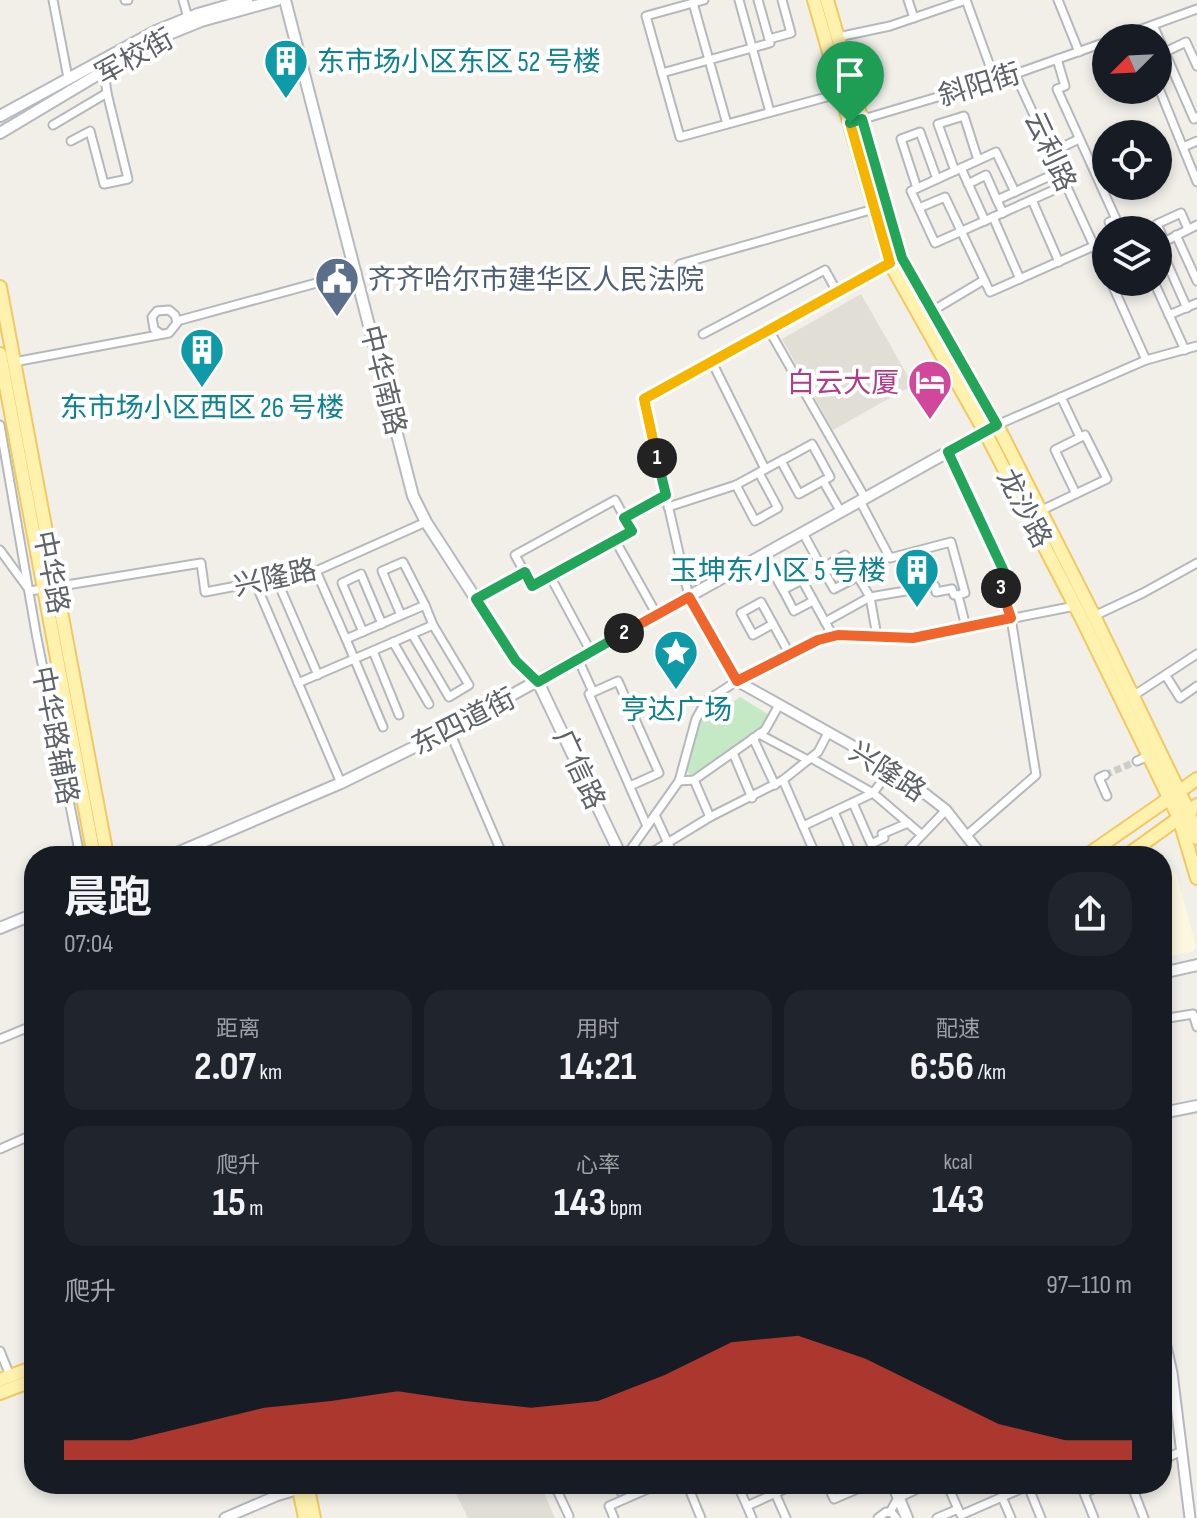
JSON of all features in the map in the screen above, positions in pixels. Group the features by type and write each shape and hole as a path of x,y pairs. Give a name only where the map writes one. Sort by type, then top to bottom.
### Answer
{"main road":[{"name":"军校街","path":"0,116 156,31 247,0"},
{"name":"军校街","path":"0,133 159,38 201,21 277,0"},
{"name":"中华南路","path":"285,0 413,496 426,522 516,661 538,682"},
{"name":"龙沙路","path":"814,0 841,93 856,121 896,260 932,311 991,429 1075,606 1142,758 1188,811 1197,838"},
{"name":"龙沙路","path":"827,0 838,37 874,209 896,260 1040,511 1133,696 1173,794"},
{"name":"中华路","path":"0,287 92,846"},
{"name":"中华路","path":"0,354 105,846"},
{"name":"东四道街","path":"193,846 341,783 449,730 991,429"},
{"name":"广信路","path":"538,682 619,846"},
{"path":"1100,846 1197,779"},
{"name":"龙沙路","path":"1188,811 1197,878"},
{"path":"1140,846 1188,811"},
{"path":"0,928 24,918"},
{"path":"1172,971 1197,965"},
{"path":"1172,1111 1197,1106"},
{"path":"0,1393 8,1381"},
{"path":"305,1518 306,1494"},
{"path":"308,1494 314,1518"},
{"path":"897,1494 907,1518"}],"street":[{"path":"53,0 68,78"},
{"path":"183,0 188,18"},
{"path":"739,0 770,112"},
{"path":"662,73 770,43 758,0"},
{"path":"769,39 791,33 782,0"},
{"path":"908,0 914,18"},
{"path":"838,37 890,26 966,0 995,80"},
{"path":"1058,0 1079,52"},
{"path":"727,124 709,60 698,1 646,16 680,137 841,93"},
{"path":"1156,24 1197,9"},
{"path":"1172,49 1186,42 1197,66"},
{"name":"斜阳街","path":"856,121 1015,74 1092,47"},
{"path":"1057,59 1065,86 1057,89 1115,216"},
{"path":"1172,68 1194,119 1197,117"},
{"path":"71,141 90,131 104,184 128,179 104,71"},
{"name":"云利路","path":"1015,74 1092,241"},
{"path":"53,125 107,93"},
{"path":"1165,104 1197,182"},
{"path":"978,160 964,116 938,124 958,169 989,219 1020,279"},
{"path":"917,188 901,139 920,132 937,179"},
{"path":"1052,152 1079,139"},
{"path":"1183,147 1197,141"},
{"path":"1015,192 996,152 911,191 935,243 1056,189"},
{"path":"997,200 1061,171"},
{"path":"968,184 986,175 1003,213"},
{"path":"1025,187 1059,262"},
{"path":"919,208 945,197 990,292 1092,247"},
{"path":"680,264 874,209"},
{"path":"1172,217 1181,213 1188,229"},
{"path":"1172,238 1197,225"},
{"path":"1176,235 1197,281"},
{"path":"737,681 689,597 644,399 896,260"},
{"path":"703,334 825,270 837,292"},
{"path":"177,321 357,272"},
{"path":"1172,272 1187,308"},
{"path":"932,311 984,280"},
{"path":"1117,296 1146,360"},
{"path":"1160,296 1185,350"},
{"path":"1169,315 1197,303"},
{"path":"14,362 161,334 173,331 177,321 169,310 157,311 152,317 152,325 161,334"},
{"path":"769,330 862,500 890,558 951,542 965,593 954,595 952,589 936,592 935,586 870,597 825,622"},
{"path":"991,429 1146,360 1197,346"},
{"path":"712,362 778,508 755,521 736,485"},
{"path":"1061,397 1080,437"},
{"name":"中华路辅路","path":"0,425 36,633 78,846"},
{"path":"1040,511 1076,494 1107,479 1085,435 1055,450 1076,494"},
{"path":"668,507 736,485 784,459 812,444 830,477 799,494 781,461 784,459"},
{"path":"948,452 1007,578 999,582 1011,618 1036,775 966,836"},
{"path":"823,481 841,512"},
{"path":"624,518 666,495"},
{"path":"615,500 632,531 615,540 532,586 515,555 615,500"},
{"name":"兴隆路","path":"50,589 201,563 205,592 316,571 426,522"},
{"path":"803,533 834,589 857,577"},
{"path":"615,540 657,615"},
{"path":"0,550 30,591 50,589"},
{"path":"763,555 794,611 813,601"},
{"path":"822,568 845,555 870,597 877,636"},
{"path":"401,615 382,571 403,562 433,625 469,685 449,697 412,634"},
{"path":"1094,616 1197,563"},
{"path":"316,571 383,727"},
{"path":"476,599 525,572"},
{"path":"363,632 342,583 361,574 382,624"},
{"path":"550,576 591,652"},
{"path":"276,578 318,675"},
{"path":"783,590 802,580 833,636"},
{"path":"255,582 341,783"},
{"path":"958,595 966,627"},
{"path":"773,624 753,635 741,613 761,602 789,653"},
{"path":"346,639 425,605"},
{"path":"632,846 679,781 696,719 706,701 737,681 789,653 833,636 913,638 1075,606"},
{"path":"298,683 433,625"},
{"path":"393,642 429,704"},
{"path":"373,651 399,715"},
{"path":"1133,696 1197,654"},
{"path":"578,659 593,692"},
{"path":"1166,676 1180,698 1197,686"},
{"path":"630,786 659,773 618,681 589,694 647,826"},
{"name":"兴隆路","path":"737,681 892,768 946,810 974,846"},
{"path":"679,781 694,780 765,730 779,705"},
{"path":"449,730 499,846"},
{"path":"655,815 668,844 710,817 783,780 818,752 828,733"},
{"path":"756,736 810,759 873,793 922,835"},
{"path":"756,736 775,785"},
{"path":"733,753 752,798"},
{"path":"803,826 873,793 892,768"},
{"path":"1105,775 1099,778 1107,796"},
{"path":"694,780 710,817"},
{"path":"783,780 812,846"},
{"path":"853,803 871,844 884,838 882,834 908,823"},
{"path":"912,846 946,810"},
{"path":"834,812 849,846"},
{"path":"1172,1017 1193,1014 1197,1027"},
{"path":"0,1039 24,1029"},
{"path":"0,1149 24,1138"},
{"path":"0,1351 8,1381"},
{"path":"1172,1373 1190,1518"},
{"path":"1172,1456 1182,1451"},
{"path":"225,1518 282,1494"},
{"path":"559,1494 569,1516"},
{"path":"614,1518 609,1506 636,1494"},
{"path":"691,1494 701,1518"},
{"path":"742,1494 752,1518"},
{"path":"747,1506 773,1494"},
{"path":"775,1494 786,1518"},
{"path":"878,1518 883,1512 893,1515 898,1498 907,1494"},
{"path":"951,1494 961,1515 1008,1494"},
{"path":"1031,1494 1041,1518"},
{"path":"1084,1494 1094,1518"},
{"path":"1135,1494 1144,1518"},
{"path":"1002,1497 1011,1518"},
{"path":"937,1518 958,1509"}],"shaded area":[{"path":"861,294 913,385 833,430 782,339"},
{"path":"1172,872 1176,873 1196,946 1194,951 1172,956"},
{"path":"456,1494 544,1494 555,1518 468,1518"}],"green space":[{"path":"724,693 733,702 740,697 771,716 734,751 690,775 687,770 700,719"}],"tunnel":[{"path":"1105,775 1137,761"}],"place":[{"name":"东市场小区东区 52 号楼","path":"286,100"},
{"name":"齐齐哈尔市建华区人民法院","path":"337,318"},
{"name":"东市场小区西区 26 号楼","path":"202,389"},
{"name":"白云大厦","path":"930,421"},
{"name":"玉坤东小区 5 号楼","path":"917,609"},
{"name":"亨达广场","path":"676,691"}],"route":[{"path":"862,119 902,258 997,425 948,452 1007,578 999,582 1011,618 913,638 838,635 789,653 737,681 689,597 538,682 516,661 476,599 525,572 532,586 632,531 624,518 666,495 644,399 890,263 850,123 862,119"}]}
